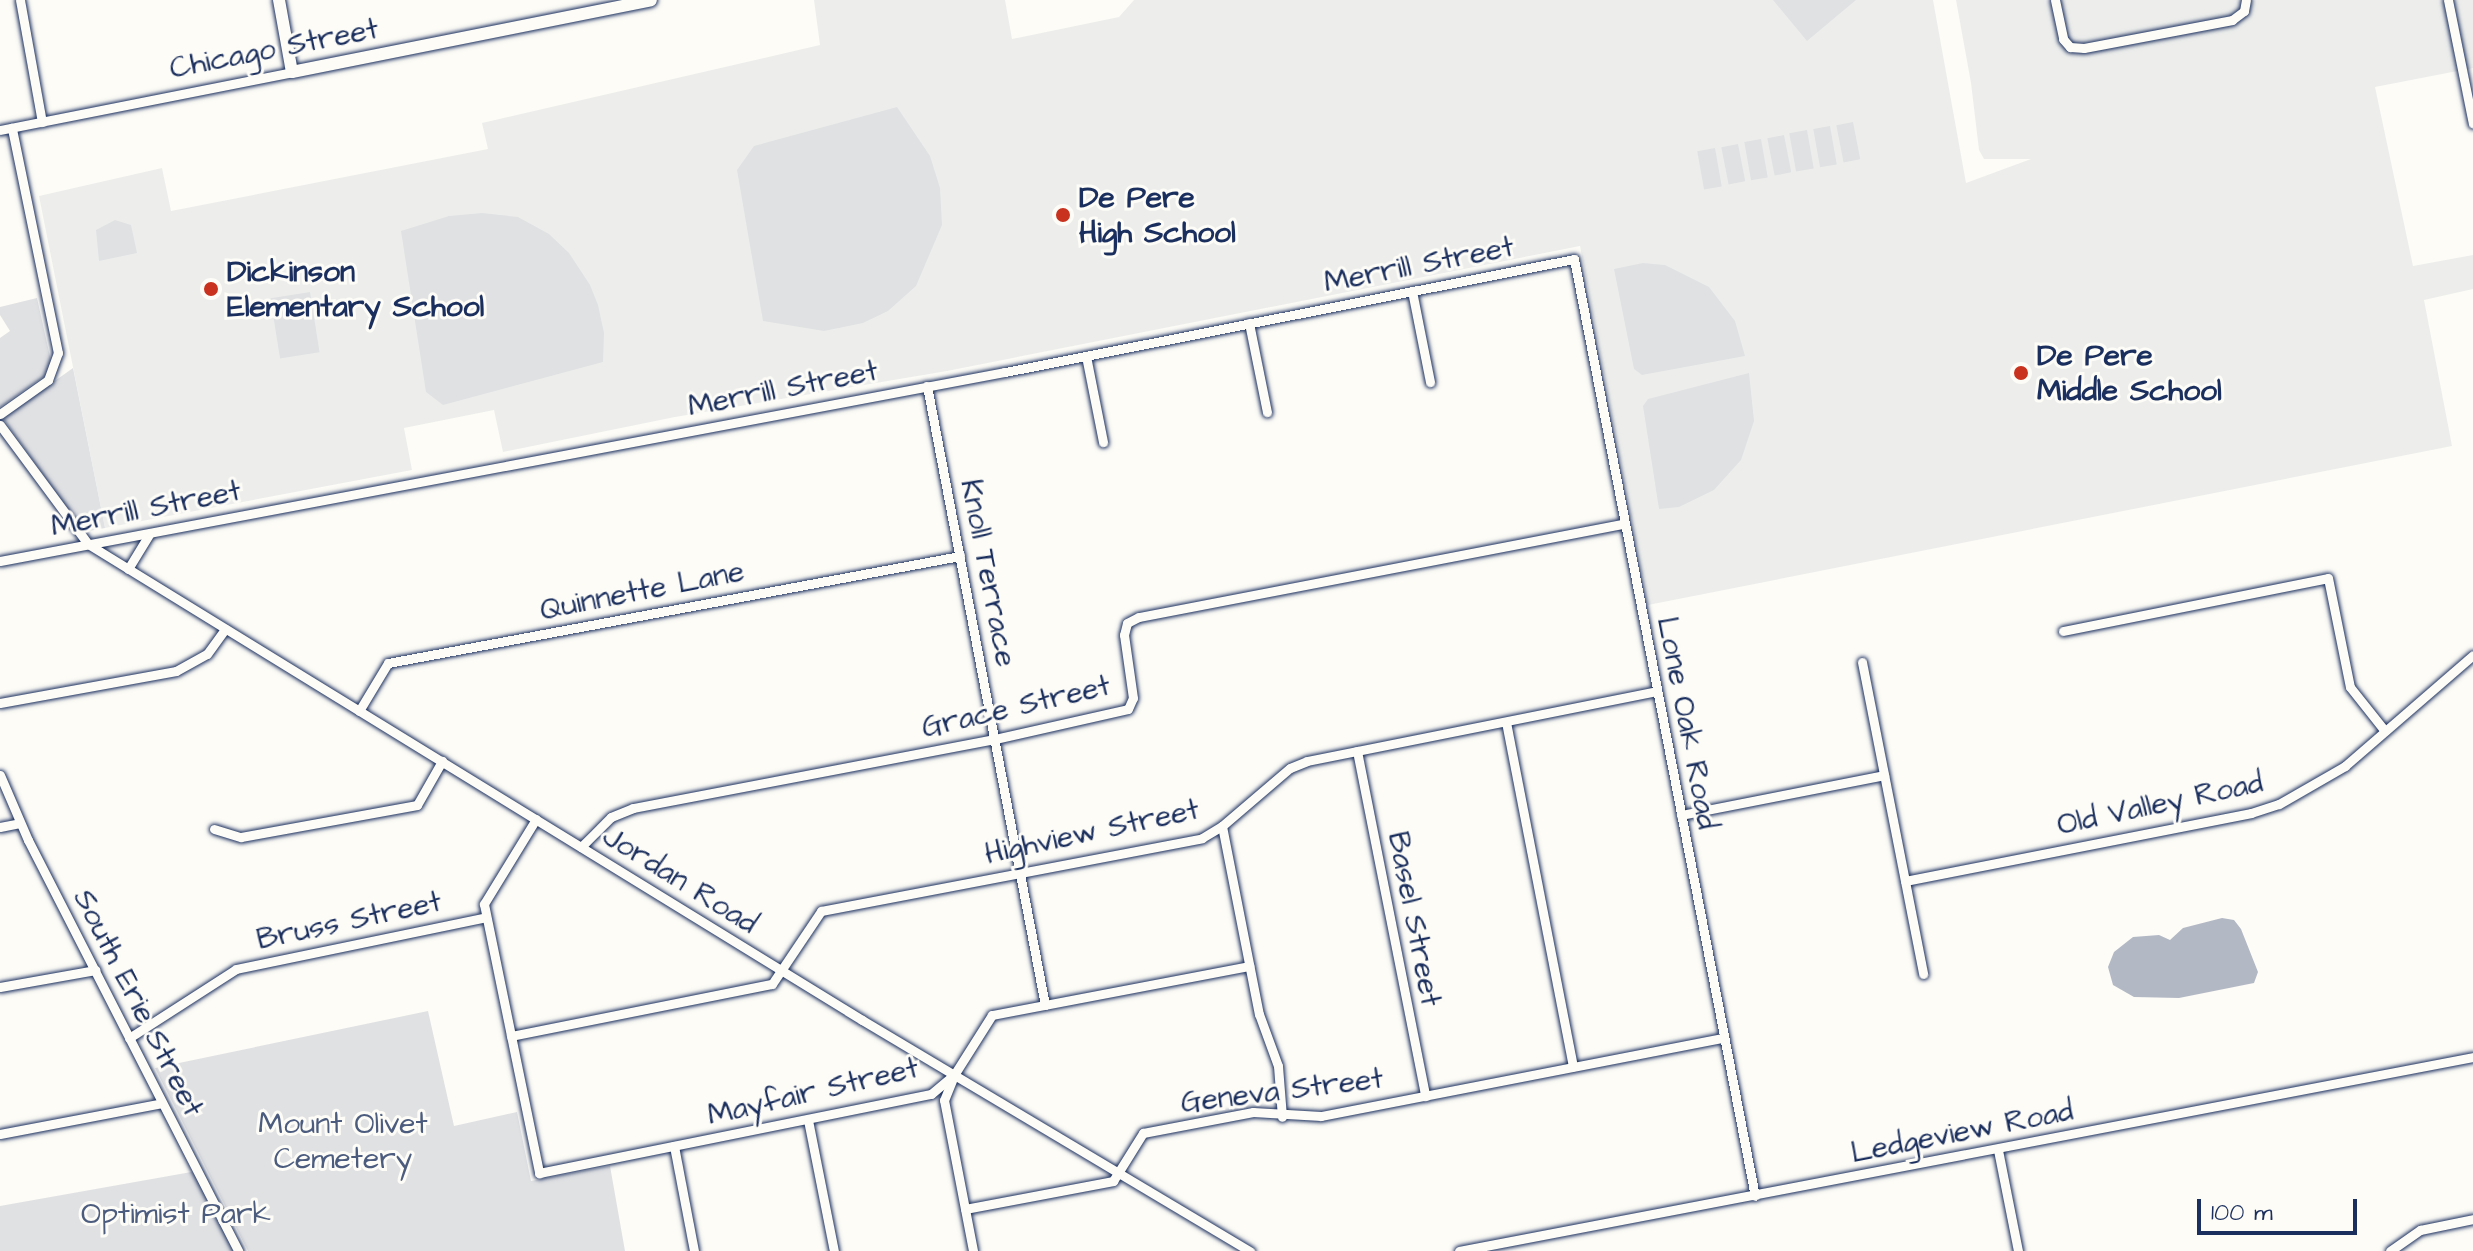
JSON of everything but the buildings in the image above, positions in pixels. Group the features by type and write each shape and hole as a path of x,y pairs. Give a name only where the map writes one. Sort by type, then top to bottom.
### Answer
{"street":[{"path":"20,0 42,122"},
{"path":"279,0 292,72"},
{"name":"Chicago Street","path":"0,130 651,0"},
{"path":"2055,0 2063,39 2070,47 2084,48 2232,20 2244,11 2246,0"},
{"path":"2448,0 2473,124"},
{"path":"0,414 48,380 58,353 12,128"},
{"name":"Merrill Street","path":"0,561 1086,356 1574,259"},
{"name":"Lone Oak Road","path":"1574,259 1755,1196"},
{"path":"1412,291 1430,382"},
{"path":"1249,323 1267,412"},
{"path":"1086,356 1103,442"},
{"name":"Knoll Terrace","path":"927,386 1045,1005"},
{"path":"0,425 88,544"},
{"name":"Grace Street","path":"581,847 611,817 633,808 995,739 1128,709 1133,698 1124,635 1127,623 1139,617 1624,524"},
{"path":"128,569 150,533"},
{"name":"Jordan Road","path":"88,544 783,972 1245,1250"},
{"name":"Quinnette Lane","path":"359,711 388,663 960,556"},
{"path":"2063,631 2328,578 2350,687 2385,731"},
{"path":"0,703 176,671 207,654 225,629"},
{"name":"Old Valley Road","path":"1905,881 2265,808 2325,781 2473,655"},
{"path":"1862,662 1923,974"},
{"name":"Highview Street","path":"783,972 821,911 1202,838 1222,826 1290,768 1307,761 1657,691"},
{"path":"1506,722 1573,1067"},
{"name":"Basel Street","path":"1357,751 1425,1096"},
{"path":"214,829 241,837 417,805 442,761"},
{"name":"South Erie Street","path":"0,775 20,823 238,1251"},
{"path":"1681,815 1884,775"},
{"name":"Bruss Street","path":"129,1038 236,969 486,917 484,904 536,819"},
{"path":"0,827 20,823"},
{"path":"1222,826 1259,1014 1278,1066 1282,1117"},
{"path":"486,917 511,1036 772,984 783,972"},
{"name":"Mayfair Street","path":"511,1036 539,1173 931,1094 954,1075 992,1015 1249,966"},
{"path":"0,987 95,970"},
{"name":"Geneva Street","path":"1120,1173 1143,1133 1253,1112 1282,1117 1321,1116 1724,1038"},
{"name":"Ledgeview Road","path":"1459,1251 2473,1057"},
{"path":"954,1075 944,1100 973,1251"},
{"path":"0,1134 162,1103"},
{"path":"808,1120 834,1251"},
{"path":"674,1146 694,1251"},
{"path":"1998,1150 2018,1251"},
{"path":"965,1209 1113,1181 1120,1173"},
{"path":"2390,1251 2420,1230 2473,1219"}],"shaded area":[{"path":"814,0 1005,0 1012,39 1119,17 1134,0 1933,0 1966,183 2031,159 1984,159 1979,150 1956,0 2473,0 2473,68 2375,87 2413,266 2473,255 2473,289 2424,300 2452,446 1648,605 1580,246 947,371 675,417 503,452 494,410 404,428 412,470 105,528 39,196 162,168 171,211 488,149 482,123 820,45"},
{"path":"2222,918 2234,920 2241,929 2258,972 2254,983 2179,998 2134,997 2113,985 2108,967 2114,952 2133,937 2159,935 2170,940 2183,928"}],"green space":[{"path":"1773,0 1856,0 1807,41"},
{"path":"897,107 930,156 940,188 942,225 916,286 888,311 863,323 824,331 763,321 737,170 754,146"},
{"path":"1853,122 1860,159 1844,163 1836,125"},
{"path":"1830,126 1837,164 1820,167 1813,129"},
{"path":"1807,130 1814,168 1796,172 1789,133"},
{"path":"1784,135 1791,172 1775,176 1767,138"},
{"path":"1761,139 1768,177 1751,180 1744,142"},
{"path":"1738,144 1745,181 1729,185 1721,147"},
{"path":"1715,148 1722,186 1704,190 1697,151"},
{"path":"482,213 518,217 549,234 569,253 590,285 598,305 604,333 603,362 443,405 426,392 401,231 449,216"},
{"path":"115,220 131,225 137,253 99,261 96,230"},
{"path":"1643,263 1665,265 1709,287 1735,321 1745,356 1642,375 1634,369 1614,269"},
{"path":"310,292 320,352 280,359 270,298"},
{"path":"37,298 53,370 0,407 0,338 10,331 0,315 0,307"},
{"path":"73,368 105,528 84,532 3,418"},
{"path":"1749,373 1754,421 1741,460 1714,490 1679,507 1659,509 1643,406 1648,399"},
{"name":"Mount Olivet Cemetery","path":"428,1011 454,1126 517,1112 531,1181 610,1166 625,1251 248,1251 155,1068"},
{"name":"Optimist Park","path":"197,1171 238,1251 0,1251 0,1206"}],"place":[{"name":"De Pere High School","path":"1063,215"},
{"name":"Dickinson Elementary School","path":"211,289"},
{"name":"De Pere Middle School","path":"2021,373"}]}
